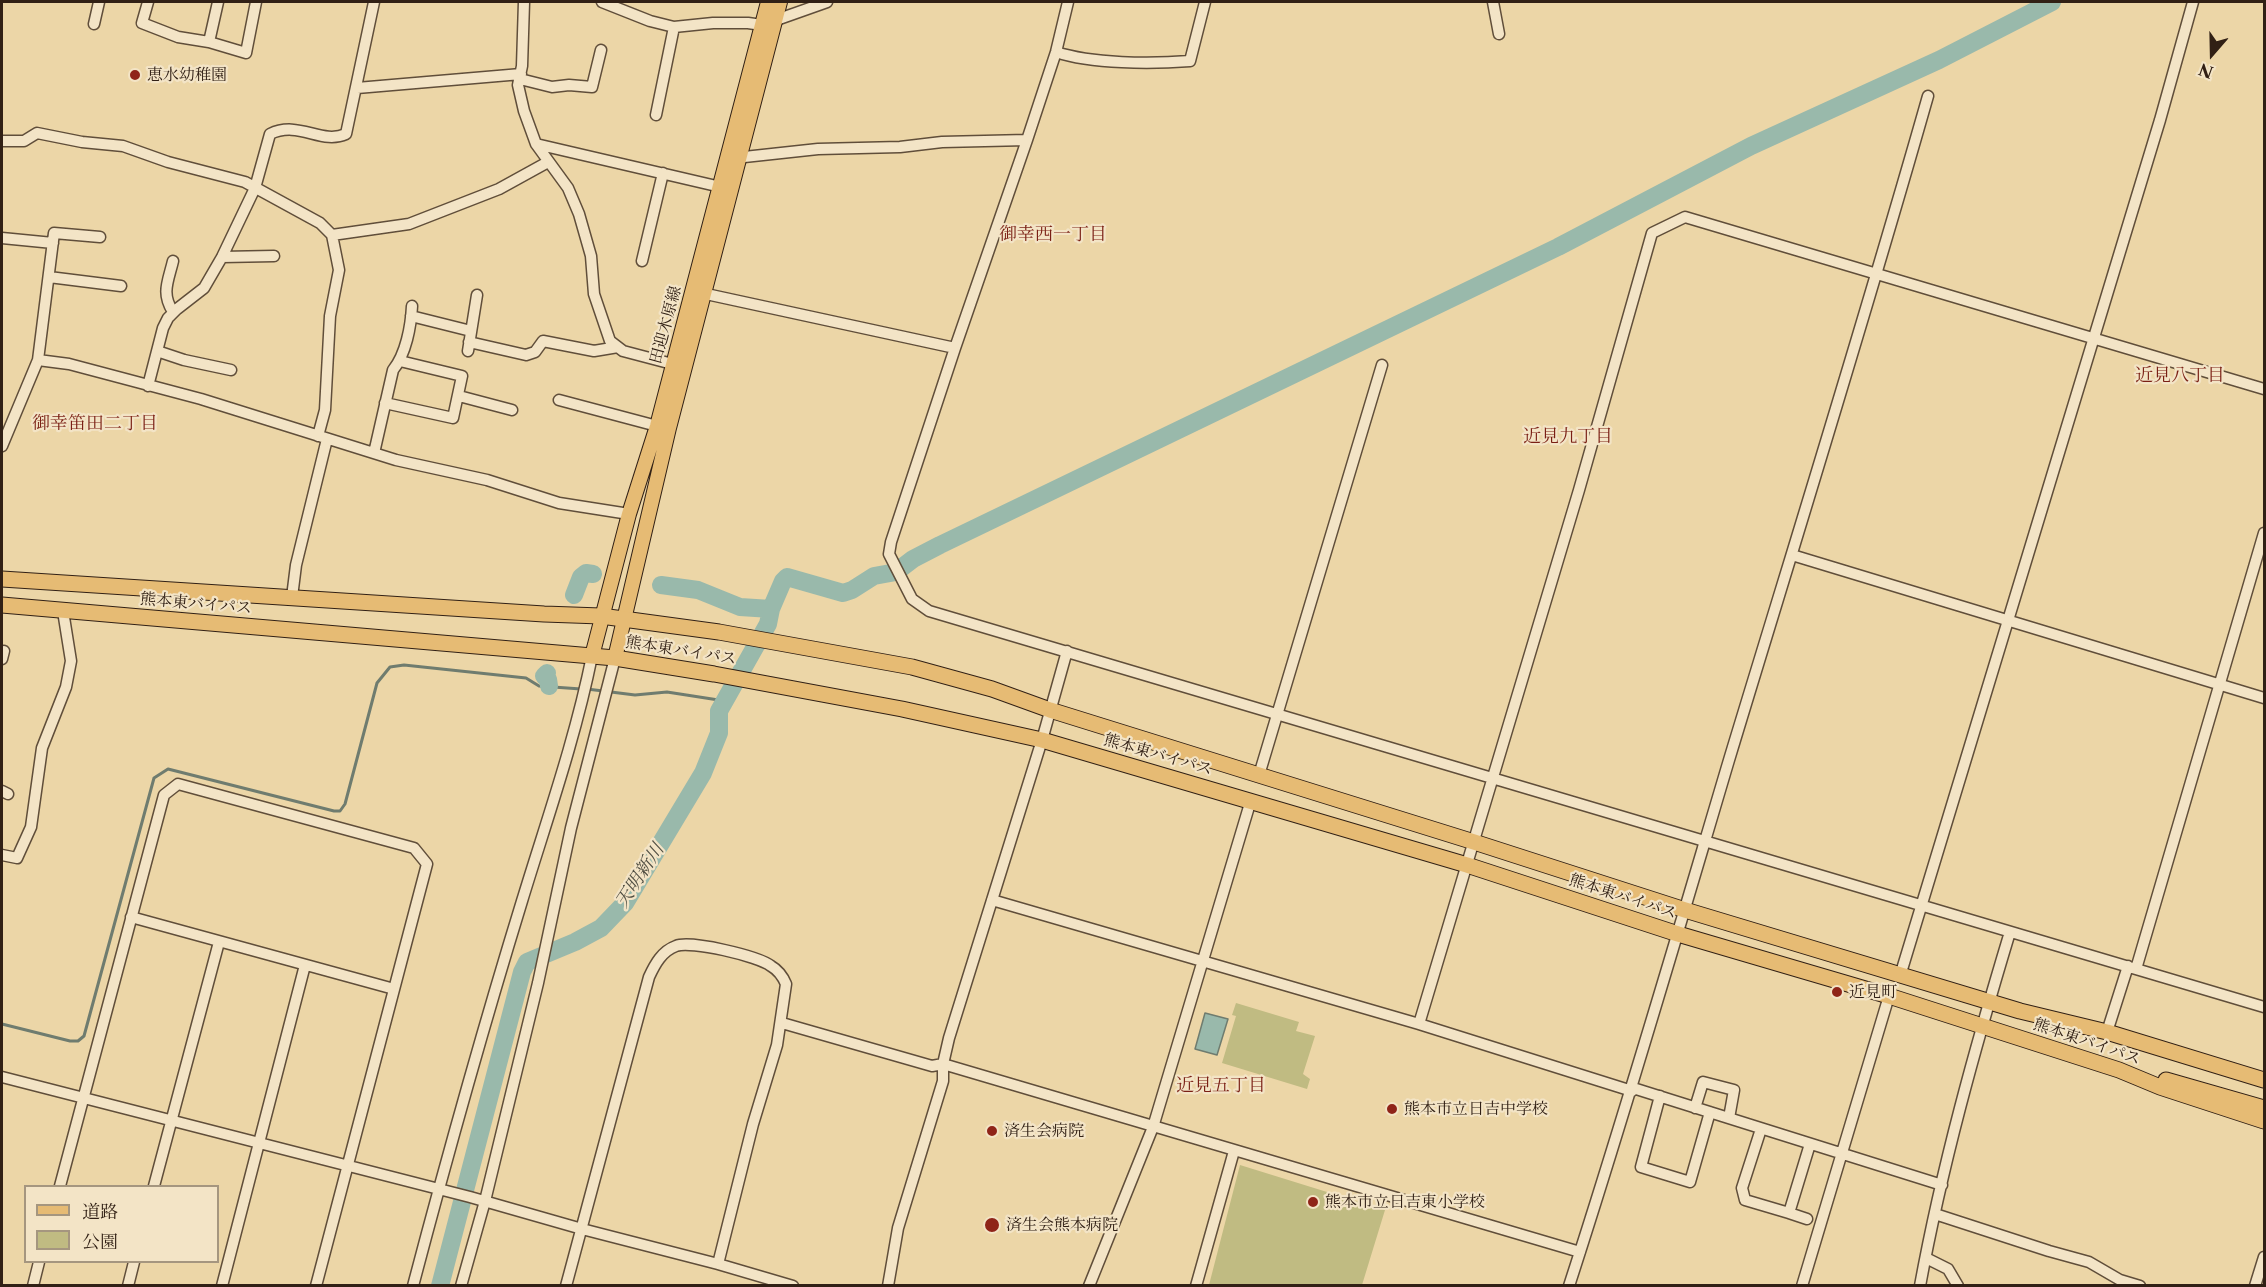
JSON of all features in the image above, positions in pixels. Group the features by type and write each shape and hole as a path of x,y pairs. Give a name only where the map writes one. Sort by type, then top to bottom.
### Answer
{"highway":[{"name":"熊本東バイパス","path":"2,579 601,616 719,632 912,667 992,689 1050,710 1900,976 2020,1011 2107,1032 2265,1080"},
{"name":"熊本東バイパス","path":"2,605 615,658 902,709 1042,740 1467,865 1678,934 1889,996 2119,1070 2160,1088 2265,1121"},
{"path":"2020,1011 2106,1041 2265,1090"},
{"path":"2119,1070 2162,1079 2265,1108"}],"main road":[{"name":"田迎木原線","path":"615,658 679,365 768,22 768,2"},
{"name":"田迎木原線","path":"768,22 780,2"},
{"name":"田迎木原線","path":"592,656 628,514 679,365"}],"street":[{"path":"94,24 99,2"},
{"path":"148,2 142,23 178,37 209,42 246,53 256,2"},
{"path":"209,42 218,2"},
{"path":"148,386 163,328 174,312 204,288 222,258 255,188 270,134 291,128 337,138 346,134 374,2"},
{"path":"524,2 518,85 524,111 536,144 568,188 579,214 591,256 594,294 610,341 623,351 679,365"},
{"path":"602,2 650,21 674,27 713,23 768,22 827,2"},
{"path":"1068,2 1056,52 1028,140 892,537 889,554 912,599 929,611 2265,1007"},
{"path":"1056,52 1071,57 1112,61 1168,63 1190,61 1205,2"},
{"path":"1493,2 1499,34"},
{"path":"1900,976 2160,120 2193,2"},
{"path":"656,115 674,27"},
{"path":"357,88 520,77 552,87 569,85 592,87 601,50"},
{"path":"1569,1286 1632,1089 1877,274 1928,96"},
{"path":"2,141 24,141 37,133 82,142 123,146 168,162 245,182 320,223 332,235 339,270 330,316 323,437 296,566 292,597"},
{"path":"733,158 818,149 1028,140"},
{"path":"536,144 725,188"},
{"path":"332,235 409,224 499,189 548,162"},
{"path":"642,261 663,173"},
{"path":"1419,1024 1494,779 1652,233 1685,217 2265,389"},
{"path":"2,446 38,360 54,233 100,237"},
{"path":"2,238 53,243"},
{"path":"222,258 274,256"},
{"path":"173,261 165,293 166,301 174,312"},
{"path":"49,277 120,286"},
{"path":"698,292 955,348"},
{"path":"470,341 477,295"},
{"path":"374,453 393,370 400,361 412,311 470,341 526,355 535,352 543,340 594,351 618,347"},
{"path":"157,351 184,360 231,370"},
{"path":"38,360 69,364 201,399 396,460 486,480 559,503 628,514"},
{"path":"385,403 453,418 462,376 400,361"},
{"path":"1259,775 1382,364"},
{"path":"459,396 512,410"},
{"path":"559,400 657,426"},
{"path":"2107,1032 2132,968 2265,533"},
{"path":"1792,555 2265,698"},
{"path":"2,855 17,858 31,827 42,748 66,687 71,662 63,611"},
{"path":"888,1286 898,1228 943,1081 949,1038 1042,740 1066,651"},
{"path":"413,1286 522,902 568,759 592,656"},
{"path":"461,1286 485,1201 538,983 549,925 587,762 615,658"},
{"path":"60,1185 164,795 178,784 414,848 427,864 316,1286"},
{"path":"1089,1286 1153,1128 1251,800"},
{"path":"992,900 1660,1096 1942,1185"},
{"path":"131,917 394,988"},
{"path":"1920,1286 1981,1025 2010,932"},
{"path":"154,1185 219,942"},
{"path":"566,1286 649,977 658,958 677,945 699,945 765,962 780,974 786,984 777,1045 753,1124 718,1264"},
{"path":"222,1286 305,965"},
{"path":"1802,1286 1889,996"},
{"path":"782,1023 932,1066 944,1064 1153,1128 1580,1252"},
{"path":"2,1077 470,1197 793,1286"},
{"path":"1695,1108 1703,1082 1734,1090 1729,1118"},
{"path":"1660,1096 1641,1167 1690,1182 1710,1112"},
{"path":"1761,1129 1742,1188 1745,1200 1807,1219"},
{"path":"1789,1213 1810,1144"},
{"path":"1196,1286 1234,1151"},
{"path":"1935,1214 2089,1262 2120,1280 2140,1286"},
{"path":"2255,1286 2265,1257"},
{"path":"1926,1258 1948,1269 1958,1286"},
{"path":"33,1286 39,1263"},
{"path":"128,1286 134,1263"}],"green space":[{"path":"1236,1003 1299,1022 1296,1031 1315,1036 1303,1074 1310,1079 1307,1089 1222,1063 1236,1016 1232,1015"},
{"path":"1240,1165 1385,1210 1362,1285 1209,1285"}],"shaded area":[{"path":"1205,1013 1228,1019 1217,1055 1195,1049"}],"waterway":[{"path":"661,585 698,590 740,607 771,609 787,577 843,593 874,576 896,572 913,559 940,545 1558,247 1751,146 1939,60 2052,2"},
{"path":"574,595 581,577 586,573 593,574"},
{"name":"天明新川","path":"440,1286 522,972 527,962 575,942 601,928 625,903 703,773 719,733 719,711 768,624 771,609"},
{"path":"2,1024 70,1041 78,1041 84,1036 154,778 168,769 340,811 345,804 377,683 390,667 404,665 526,678 539,686 581,689"},
{"path":"547,673 544,676 548,679 549,686"},
{"path":"587,689 635,695 667,692 725,701"}],"place":[{"name":"恵水幼稚園","path":"135,75"},
{"name":"近見町","path":"1837,992"},
{"name":"熊本市立日吉中学校","path":"1392,1109"},
{"name":"済生会病院","path":"992,1131"},
{"name":"熊本市立日吉東小学校","path":"1313,1202"},
{"name":"済生会熊本病院","path":"992,1225"}],"district":[{"name":"御幸西一丁目","path":"1053,235"},
{"name":"近見八丁目","path":"2180,376"},
{"name":"御幸笛田二丁目","path":"95,424"},
{"name":"近見九丁目","path":"1568,437"},
{"name":"近見五丁目","path":"1221,1086"}]}
